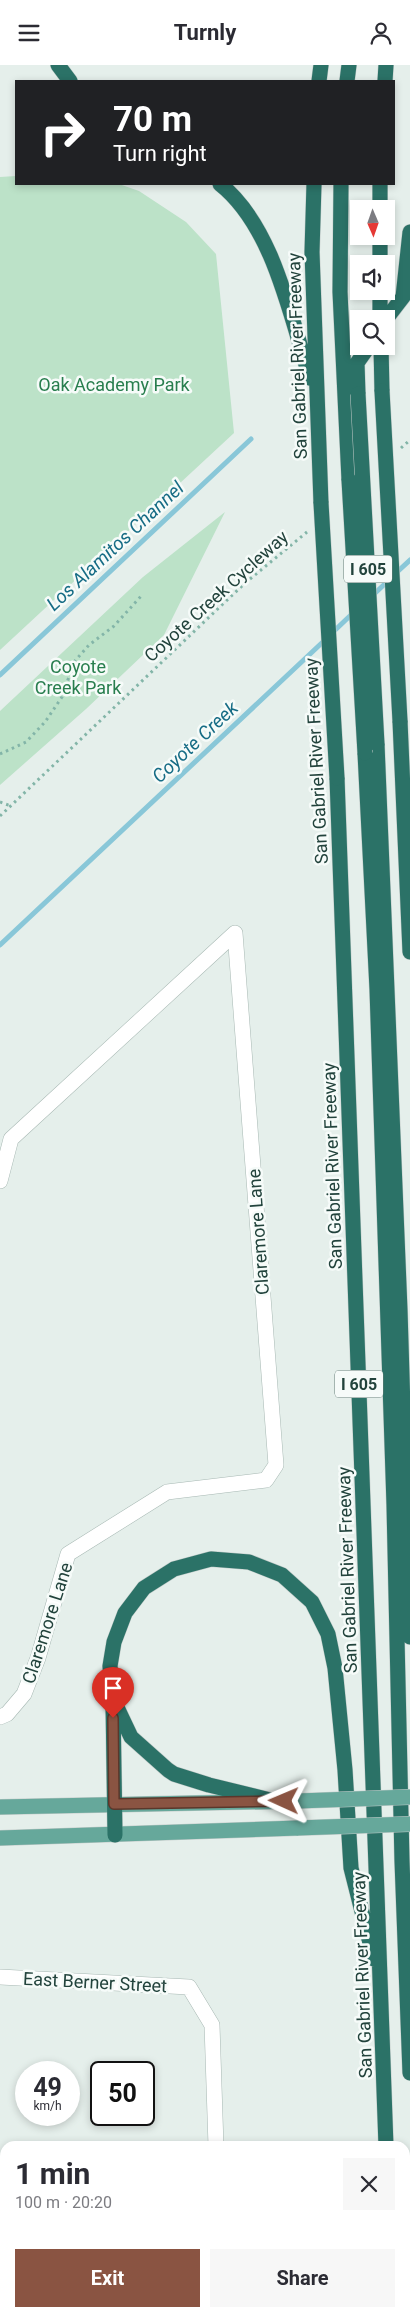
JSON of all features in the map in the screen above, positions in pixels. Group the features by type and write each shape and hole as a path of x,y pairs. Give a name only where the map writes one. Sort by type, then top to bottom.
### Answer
{"highway":[{"path":"58,65 69,80"},
{"path":"319,80 321,65"},
{"path":"347,80 349,65"},
{"path":"385,80 386,65"},
{"path":"221,185 235,196 253,219 273,264 315,393"},
{"name":"San Gabriel River Freeway","path":"314,185 312,252 315,393 336,778 382,1990 386,2141"},
{"name":"I 605","path":"341,185 340,292 377,989 394,1505 402,1861 410,2073"},
{"path":"380,185 380,200"},
{"path":"393,310 403,297 410,232"},
{"name":"I 605","path":"363,355 357,363 358,394 378,744 400,1310 410,1637"},
{"name":"I 605","path":"381,355 410,951"},
{"path":"115,1835 113,1699 110,1665 114,1642 125,1613 144,1588 174,1569 210,1559 249,1562 282,1575 312,1602 328,1634 334,1669 345,1770 351,1868 382,1990"},
{"path":"113,1699 131,1737 174,1774 270,1800"}],"main road":[{"path":"0,1807 410,1797"},
{"path":"0,1839 410,1824"}],"street":[{"name":"Claremore Lane","path":"0,1181 11,1139 235,933 276,1465 266,1480 167,1492 68,1554 38,1658 24,1694 7,1714 0,1717"},
{"name":"East Berner Street","path":"0,1977 189,1987 212,2025 216,2141"}],"path":[{"path":"395,453 410,440"},
{"name":"Coyote Creek Cycleway","path":"0,816 244,585 315,525"},
{"path":"0,754 26,742 45,722 62,697 74,662 89,645 114,626 143,594"},
{"path":"0,802 11,806"}],"green space":[{"name":"Oak Academy Park","path":"15,176 15,185 122,185 139,191 186,222 216,254 234,433 0,650 0,177"},
{"name":"Coyote Creek Park","path":"225,512 164,635 86,709 0,785 0,711 143,577"}],"waterway":[{"name":"Los Alamitos Channel","path":"0,675 251,439"},
{"name":"Coyote Creek","path":"396,573 410,560"},
{"name":"Coyote Creek","path":"372,596 390,579"},
{"name":"Coyote Creek","path":"332,633 353,613"},
{"name":"Coyote Creek","path":"0,945 326,639"}],"route":[{"path":"113,1718 114,1804 284,1801"}]}
